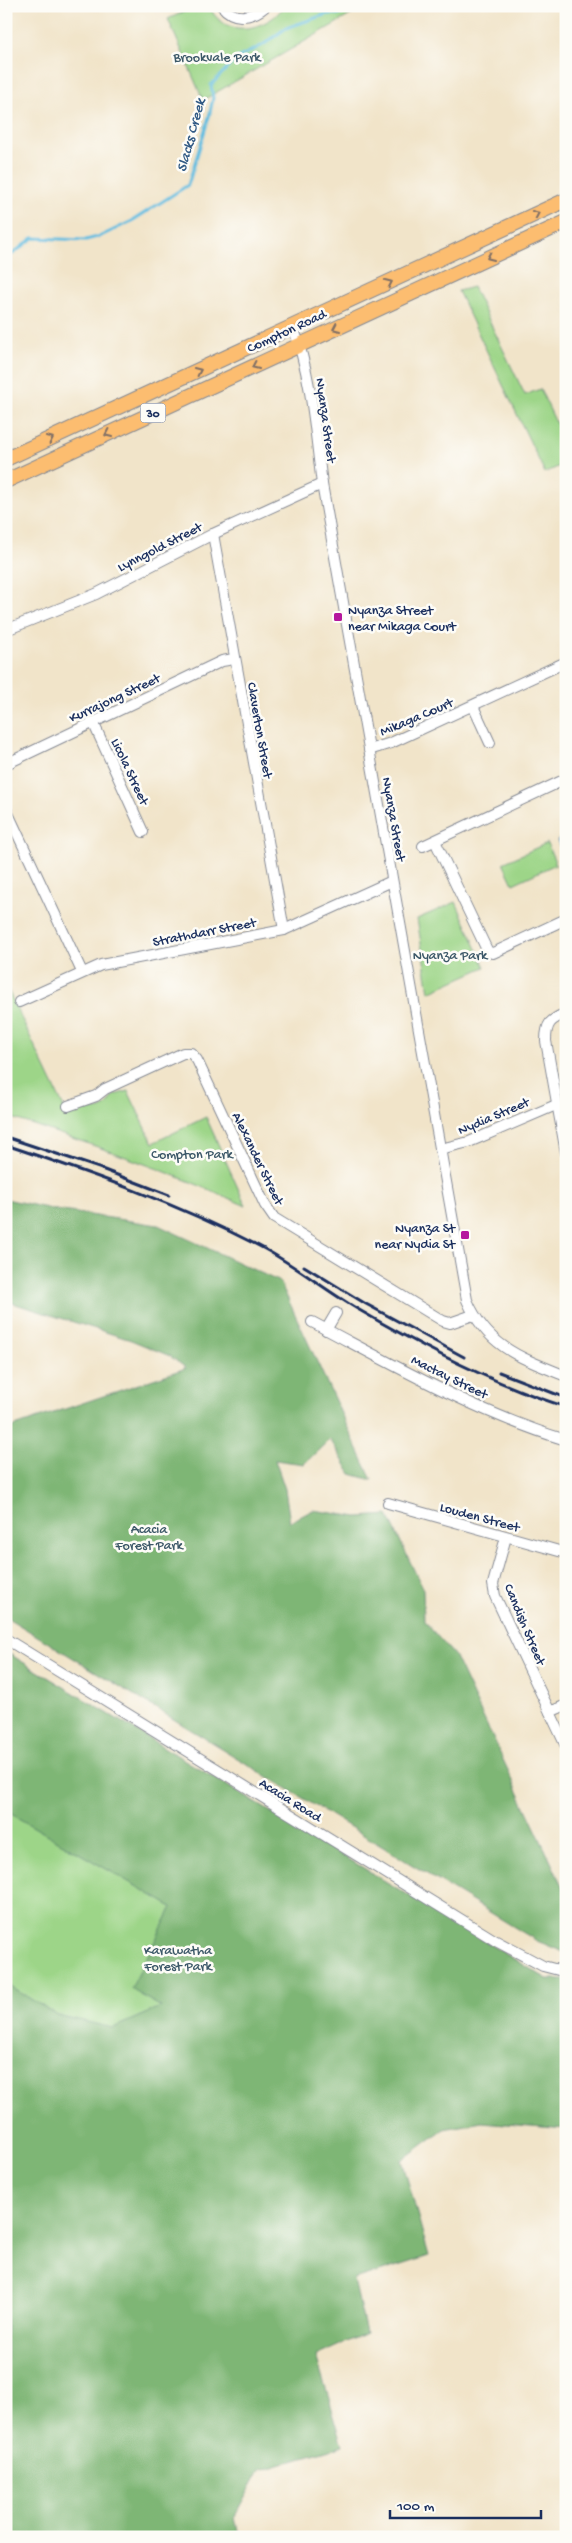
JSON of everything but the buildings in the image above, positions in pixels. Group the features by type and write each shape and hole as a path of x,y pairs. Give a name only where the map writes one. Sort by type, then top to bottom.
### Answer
{"main road":[{"name":"Compton Road","path":"6,459 293,328 566,200"},
{"name":"Compton Road","path":"6,481 566,222"}],"street":[{"path":"222,6 232,16 245,17 257,13 266,6"},
{"name":"Nyanza Street","path":"293,328 300,345 308,384 322,484 392,880 463,1280 473,1315"},
{"name":"Lynngold Street","path":"6,630 96,594 213,534 322,484"},
{"name":"Claverton Street","path":"213,534 284,930"},
{"name":"Kurrajong Street","path":"6,764 222,662 234,659"},
{"name":"Mikaga Court","path":"369,750 391,743 566,662"},
{"name":"Mikaga Court","path":"473,706 490,743"},
{"name":"Licola Street","path":"93,722 143,832"},
{"path":"423,846 566,779"},
{"path":"6,809 82,972"},
{"path":"435,840 488,952 493,953 566,919"},
{"name":"Strathdarr Street","path":"18,1002 101,965 284,930 392,880"},
{"path":"566,1013 552,1020 546,1028 546,1040 556,1104 566,1153"},
{"name":"Alexander Street","path":"68,1106 96,1096 105,1089 183,1053 190,1053 197,1060 265,1205 274,1218 443,1321 450,1323 473,1315"},
{"name":"Nydia Street","path":"440,1149 469,1142 556,1104"},
{"path":"326,1330 336,1313"},
{"path":"473,1315 491,1338 505,1348 566,1376"},
{"name":"Mactay Street","path":"312,1322 456,1396 541,1432 566,1440"},
{"name":"Louden Street","path":"388,1503 566,1553"},
{"name":"Candish Street","path":"506,1537 493,1584 496,1596 566,1746"},
{"name":"Acacia Road","path":"6,1639 496,1941 543,1966 566,1972"},
{"path":"550,1712 566,1705"}],"green space":[{"name":"Brookvale Park","path":"197,6 209,6 222,22 229,26 247,28 265,22 285,7 290,6 366,6 203,100 168,19"},
{"path":"473,287 525,395 540,389 559,429 566,427 566,463 545,473 458,291"},
{"path":"547,843 556,864 513,884 503,863"},
{"name":"Nyanza Park","path":"456,902 485,967 429,992 417,919"},
{"name":"Compton Park","path":"6,986 66,1112 86,1103 92,1110 102,1108 110,1102 114,1095 128,1091 153,1143 206,1117 246,1206 157,1169 6,1116"},
{"name":"Acacia Forest Park","path":"6,1199 56,1210 158,1225 280,1282 372,1480 351,1474 330,1439 304,1464 275,1460 285,1489 290,1522 313,1510 358,1517 388,1515 423,1589 424,1621 454,1655 566,1894 566,1953 537,1941 6,1617 6,1429 186,1368 170,1356 131,1340 6,1301"},
{"name":"Karawatha Forest Park","path":"6,1652 547,1979 6,2223"},
{"path":"6,1652 547,1979 566,1979 566,2129 482,2122 444,2129 402,2160 429,2256 354,2280 366,2333 316,2356 343,2445 260,2470 235,2516 239,2537 6,2537 6,1984 57,2015 113,2028 161,2007 131,1989 172,1907 6,1811"}],"water":[{"path":"565,836 566,856 562,858 563,854 557,840"}],"waterway":[{"name":"Slacks Creek","path":"6,259 33,238 86,240 101,236 132,221 188,185 209,117 213,98 211,85 237,58 263,45 286,28 327,14 341,14 356,6"}],"railway":[{"path":"6,1137 99,1168 169,1195"},
{"path":"6,1145 166,1203 228,1231 272,1253 348,1303 435,1352 513,1388 566,1407"},
{"path":"304,1266 366,1304 464,1357"},
{"path":"499,1372 566,1398"}],"place":[{"name":"Nyanza Street near Mikaga Court","path":"338,617"},
{"name":"Nyanza St near Nydia St","path":"465,1235"}]}
